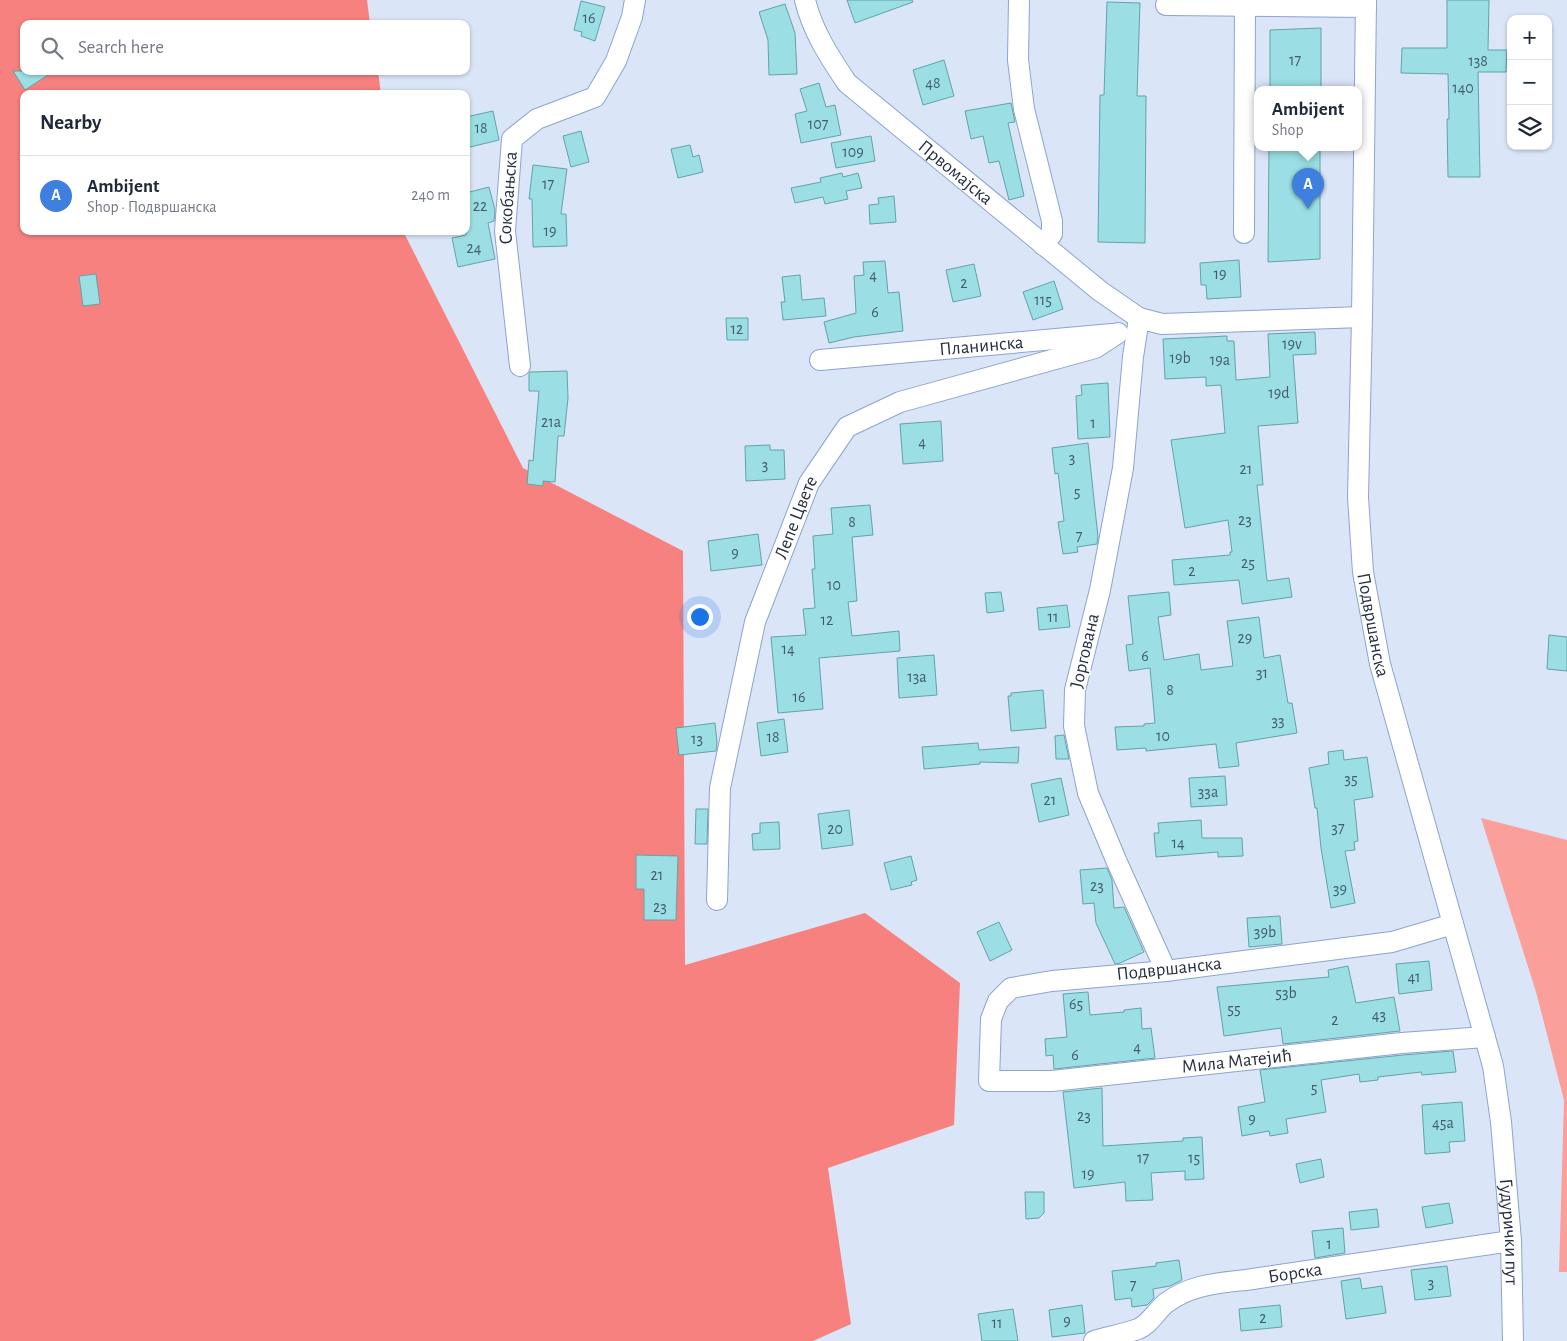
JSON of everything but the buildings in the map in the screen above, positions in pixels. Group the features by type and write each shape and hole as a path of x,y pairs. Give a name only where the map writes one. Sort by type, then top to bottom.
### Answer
{"street":[{"name":"Сокобањска","path":"520,366 505,231 512,139 537,119 595,97 616,61 632,17 635,0"},
{"name":"Првомајска","path":"805,0 807,9 828,55 847,82 1100,291 1139,318"},
{"path":"1019,0 1018,60 1024,109 1052,221 1052,234 1043,244"},
{"path":"1244,233 1245,3"},
{"path":"1166,5 1366,3"},
{"name":"Подвршанска","path":"1366,3 1358,497 1363,572 1380,664 1493,1066 1501,1122"},
{"path":"1118,333 1139,318 1162,324 1362,317"},
{"name":"Јоргована","path":"1139,318 1133,356 1123,468 1100,590 1075,690 1074,726 1088,793 1166,971"},
{"name":"Планинска","path":"820,360 1118,333"},
{"name":"Лепе Цвете","path":"717,900 720,788 755,622 809,483 847,426 900,402 1095,348 1118,333"},
{"name":"Подвршанска","path":"989,1081 992,1019 998,1001 1011,988 1052,981 1166,971 1392,942 1454,924"},
{"name":"Мила Матејић","path":"989,1081 1052,1081 1402,1043 1485,1037"},
{"name":"Гудурички пут","path":"1501,1122 1510,1241 1513,1341"},
{"name":"Борска","path":"1094,1341 1138,1329 1147,1324 1165,1304 1181,1293 1210,1283 1256,1279 1510,1241"}],"shaded area":[{"path":"0,0 367,0 370,20 20,20 20,75 379,75 380,90 20,90 20,235 405,235 523,468 683,551 685,965 865,913 960,983 954,1125 828,1168 851,1324 813,1341 0,1341"},
{"path":"1481,818 1567,840 1567,1272 1559,1272 1564,1100 1536,992"}],"place":[{"name":"Ambijent","path":"1308,209"}]}
